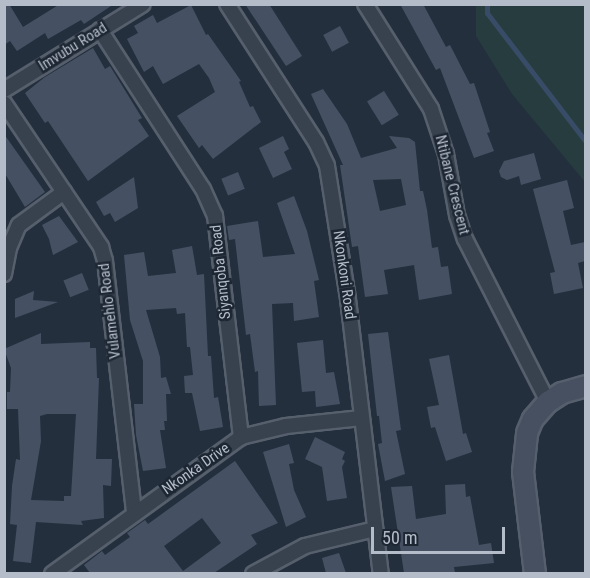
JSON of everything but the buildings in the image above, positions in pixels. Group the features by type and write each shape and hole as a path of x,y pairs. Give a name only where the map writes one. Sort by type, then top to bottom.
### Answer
{"street":[{"name":"Imvubu Road","path":"4,90 143,4"},
{"name":"Nkonkoni Road","path":"227,4 316,142 327,166 348,299 381,573"},
{"name":"Ntibane Crescent","path":"365,4 431,109 446,154 457,215 465,239 548,402"},
{"name":"Siyanqoba Road","path":"100,30 203,189 215,216 241,437"},
{"name":"Vulamehlo Road","path":"4,103 96,237 105,261 134,512"},
{"path":"4,274 9,248 19,225 64,192"},
{"path":"535,573 526,502 523,454 527,433 533,419 548,402 562,393 585,386"},
{"name":"Nkonka Drive","path":"52,573 241,437 286,426 362,418"},
{"path":"253,573 285,554 304,546 375,530"}],"green space":[{"path":"476,5 585,5 585,182 512,94 476,36"}],"waterway":[{"path":"487,4 487,13 586,142"}]}
